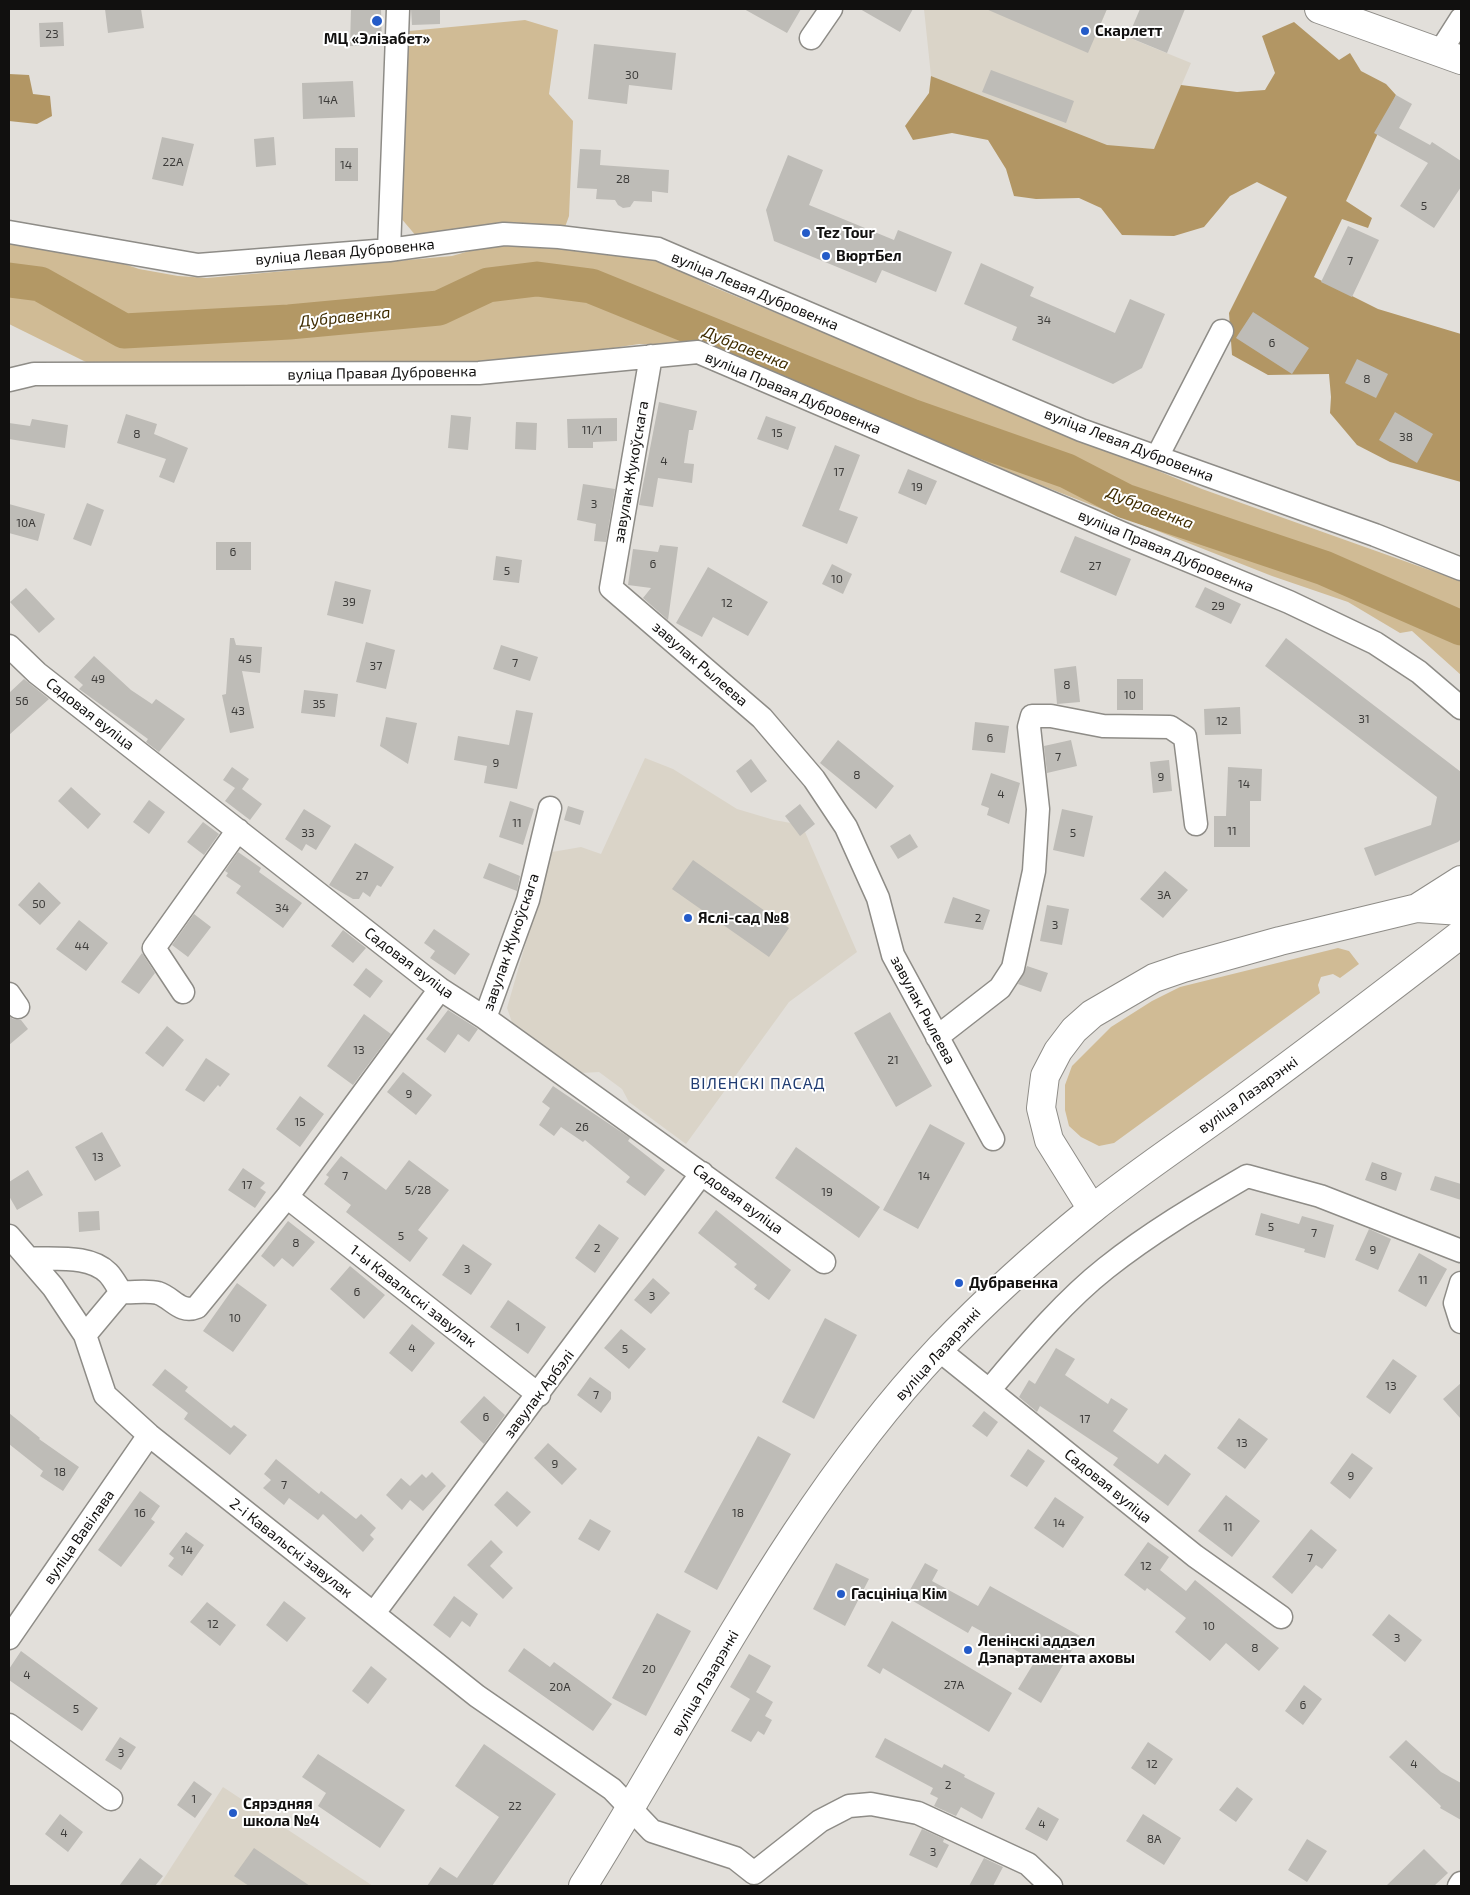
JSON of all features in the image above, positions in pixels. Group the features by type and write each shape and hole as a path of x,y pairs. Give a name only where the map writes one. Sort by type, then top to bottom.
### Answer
{"main road":[{"path":"1319,9 1450,56"},
{"path":"1417,908 1461,880"},
{"path":"1092,1208 1049,1140 1041,1108 1045,1076 1058,1051 1074,1030 1092,1014 1154,978 1280,941 1417,908 1461,911"},
{"name":"вуліца Лазарэнкі","path":"583,1886 631,1809 778,1558 830,1482 939,1350 991,1297 1092,1208 1359,1013 1461,934"}],"street":[{"path":"388,250 398,9"},
{"path":"811,38 831,9"},
{"path":"1450,56 1461,19"},
{"name":"вуліца Левая Дубровенка","path":"9,232 198,265 388,250 504,234 559,237 658,248 1081,430 1375,535 1461,569"},
{"path":"1157,457 1222,331"},
{"name":"вуліца Правая Дубровенка","path":"9,380 34,374 479,373 698,352 1131,537 1289,602 1375,643 1419,672 1461,708"},
{"name":"завулак Жукоўскага","path":"611,588 651,356"},
{"name":"завулак Рылеева","path":"611,588 762,718 814,779 846,827 878,898 893,955 992,1139"},
{"name":"Садовая вуліца","path":"9,646 37,673 440,989 485,1018 824,1262"},
{"path":"937,1037 1000,988 1013,968 1034,871 1038,809 1029,727 1032,716 1051,716 1102,726 1170,728 1185,738 1196,824"},
{"name":"завулак Жукоўскага","path":"485,1018 528,900 550,808"},
{"path":"183,992 154,948 238,830"},
{"path":"122,1292 157,1293 182,1308 189,1310 197,1307 287,1197 440,989"},
{"name":"завулак Арбэлі","path":"374,1613 539,1395 702,1173"},
{"path":"990,1389 1040,1330 1105,1268 1209,1198 1247,1176 1320,1196 1461,1251"},
{"name":"1-ы Кавальскі завулак","path":"287,1197 539,1395"},
{"name":"2-і Кавальскі завулак","path":"9,1236 53,1287 85,1335 104,1395 149,1435 477,1696 612,1790 652,1831 735,1858 754,1873 820,1821 849,1806 872,1804 918,1813 1028,1864 1051,1886"},
{"path":"29,1258 74,1260 94,1264 108,1273 122,1292"},
{"path":"1461,1283 1455,1302 1461,1322"},
{"path":"85,1335 122,1292"},
{"name":"Садовая вуліца","path":"939,1350 990,1389 1195,1556 1281,1617"},
{"name":"вуліца Вавілава","path":"9,1638 149,1435"},
{"path":"9,1725 111,1799"}],"shaded area":[{"path":"924,9 1107,9 1100,26 1191,63 1154,149 1107,146 931,76"},
{"path":"525,20 558,30 549,94 573,121 569,216 565,227 517,223 417,237 400,217 396,130 407,78 409,31"},
{"path":"1294,22 1339,60 1350,53 1361,71 1386,84 1396,95 1346,201 1372,218 1368,228 1342,219 1314,277 1378,309 1461,334 1461,482 1390,462 1357,445 1330,413 1329,374 1268,375 1232,355 1229,313 1287,197 1257,182 1230,196 1204,227 1174,236 1122,235 1101,208 1079,198 1036,199 1014,196 1006,169 988,140 952,133 913,140 905,126 929,93 931,76 1107,145 1154,149 1181,85 1237,92 1265,90 1275,73 1262,36"},
{"path":"9,74 29,75 33,94 50,96 52,116 37,124 9,121"},
{"path":"9,237 83,250 139,269 178,276 207,278 452,256 494,244 646,253 711,286 1202,489 1452,578 1461,566 1461,675 1412,631 1400,633 1348,602 1272,576 1005,471 700,347 639,344 535,360 320,368 90,364 9,324"},
{"name":"Яслі-сад №8","path":"645,758 673,769 737,809 774,820 802,825 857,952 789,1002 686,1144 629,1102 622,1089 599,1072 580,1073 514,1028 507,1008 552,852 581,847 601,854"},
{"path":"1338,948 1349,951 1359,964 1340,978 1333,974 1321,977 1318,985 1320,993 1114,1143 1099,1146 1081,1137 1069,1126 1065,1110 1065,1085 1072,1066 1111,1027 1152,1001 1180,987"},
{"name":"Сярэдняя школа №4","path":"223,1787 373,1886 159,1886"}],"building":[{"path":"105,9 141,9 144,28 108,33"},
{"path":"351,9 381,9 382,46 350,46"},
{"path":"411,9 440,9 440,24 412,25"},
{"path":"744,9 801,9 787,33"},
{"path":"860,9 913,9 900,32"},
{"path":"986,9 1107,9 1088,53"},
{"path":"1140,9 1185,9 1167,53 1128,37"},
{"path":"63,22 64,46 40,47 39,23"},
{"path":"594,44 676,53 672,90 629,85 627,104 588,99"},
{"path":"991,70 1074,101 1066,123 982,92"},
{"path":"353,81 355,117 303,119 302,83"},
{"path":"1396,95 1412,104 1399,128 1430,145 1432,142 1461,161 1461,187 1434,228 1400,206 1428,163 1374,133"},
{"path":"162,137 194,144 183,186 152,179"},
{"path":"274,137 276,165 256,167 254,139"},
{"path":"335,148 358,148 358,181 335,181"},
{"path":"580,149 601,150 600,165 669,170 668,193 652,191 652,202 634,201 630,207 623,208 615,200 596,199 597,189 577,188"},
{"path":"788,155 823,170 809,205 894,240 898,230 952,252 936,292 882,270 876,283 774,241 766,210"},
{"path":"1348,226 1379,240 1352,297 1321,282"},
{"path":"981,263 1034,287 1030,296 1115,333 1130,299 1165,314 1142,368 1113,384 1012,340 1017,327 964,304"},
{"path":"1253,312 1309,348 1292,374 1236,338"},
{"path":"1357,359 1388,374 1376,398 1345,383"},
{"path":"659,402 697,411 693,430 689,430 684,463 694,464 692,483 658,478 653,507 639,505"},
{"path":"1395,412 1433,434 1417,463 1379,440"},
{"path":"126,414 157,424 154,434 188,448 174,483 159,477 166,459 117,443"},
{"path":"451,415 471,417 468,450 448,448"},
{"path":"766,416 796,427 788,450 757,439"},
{"path":"617,418 617,441 593,442 593,448 568,448 567,419"},
{"path":"32,419 68,425 65,448 9,439 9,423 30,426"},
{"path":"516,422 537,423 536,450 515,449"},
{"path":"835,445 860,455 839,510 858,517 847,544 802,526"},
{"path":"908,469 937,481 926,505 898,493"},
{"path":"583,484 615,489 606,542 594,541 596,524 577,520"},
{"path":"87,503 104,510 91,546 73,539"},
{"path":"9,504 45,514 38,541 9,533"},
{"path":"1075,536 1131,559 1116,596 1060,572"},
{"path":"216,542 251,542 251,570 216,570"},
{"path":"660,545 678,547 668,620 643,598 651,588 628,585 633,549 658,552"},
{"path":"496,556 522,560 519,583 493,580"},
{"path":"832,564 852,574 843,594 822,584"},
{"path":"708,567 768,602 748,636 713,617 702,637 676,623"},
{"path":"335,581 371,590 363,624 327,615"},
{"path":"1205,587 1241,604 1231,624 1195,607"},
{"path":"26,588 55,619 39,633 10,602"},
{"path":"230,638 234,638 236,645 262,647 260,673 242,671 254,728 230,733 222,695 226,694"},
{"path":"1286,638 1461,772 1461,839 1458,842 1375,876 1364,848 1431,825 1437,797 1265,666"},
{"path":"366,642 395,650 386,689 356,682"},
{"path":"501,645 538,657 530,681 493,669"},
{"path":"94,656 131,690 152,704 156,699 185,719 159,752 146,742 148,739 79,689 83,685 74,677"},
{"path":"1076,666 1080,702 1057,704 1054,669"},
{"path":"24,679 49,699 9,735 9,693"},
{"path":"1117,679 1143,679 1143,710 1117,710"},
{"path":"304,690 338,694 335,717 301,713"},
{"path":"1240,707 1241,734 1205,735 1204,709"},
{"path":"516,710 533,713 517,789 484,783 487,766 454,760 458,736 509,745"},
{"path":"386,717 417,723 408,764 380,746"},
{"path":"975,722 1009,726 1005,753 972,750"},
{"path":"838,740 894,786 876,809 820,763"},
{"path":"1071,740 1077,766 1047,773 1044,746"},
{"path":"751,759 767,781 751,793 736,771"},
{"path":"1169,760 1172,791 1153,793 1150,762"},
{"path":"232,767 249,779 242,789 262,804 250,820 225,801 235,788 223,780"},
{"path":"1228,767 1262,769 1261,801 1250,801 1250,847 1214,847 1214,816 1226,816"},
{"path":"991,773 1020,783 1009,824 987,815 989,808 981,805"},
{"path":"71,787 101,814 88,829 58,801"},
{"path":"149,800 165,812 149,834 133,822"},
{"path":"510,801 534,809 523,845 499,837"},
{"path":"800,804 815,824 800,836 785,816"},
{"path":"568,806 584,811 580,825 564,820"},
{"path":"304,809 331,826 316,850 306,844 302,851 285,839"},
{"path":"1062,809 1093,816 1084,857 1053,850"},
{"path":"203,822 219,834 204,855 187,842"},
{"path":"910,834 918,847 898,859 890,846"},
{"path":"355,843 394,867 381,887 377,885 370,897 363,892 359,899 353,899 329,885"},
{"path":"238,852 261,868 259,872 302,903 283,928 236,893 241,886 226,876 228,873 225,871"},
{"path":"693,860 789,928 769,957 672,889"},
{"path":"489,863 520,876 517,891 483,878"},
{"path":"1165,871 1188,890 1163,918 1140,899"},
{"path":"39,882 61,903 40,925 18,905"},
{"path":"953,897 990,910 983,930 944,923"},
{"path":"1047,905 1069,909 1062,945 1040,941"},
{"path":"194,914 211,927 188,957 172,945"},
{"path":"79,920 108,943 86,971 56,949"},
{"path":"434,929 470,954 455,975 430,958 435,951 424,943"},
{"path":"343,930 366,948 353,963 331,946"},
{"path":"142,953 155,973 139,994 121,982"},
{"path":"1027,966 1048,973 1041,992 1018,984"},
{"path":"366,968 383,981 370,998 353,985"},
{"path":"448,1010 478,1029 469,1042 458,1034 445,1053 426,1039"},
{"path":"890,1012 932,1086 896,1107 854,1033"},
{"path":"364,1014 391,1034 353,1085 327,1066"},
{"path":"9,1016 13,1019 21,1020 28,1029 9,1045"},
{"path":"167,1026 184,1040 163,1067 145,1053"},
{"path":"206,1058 230,1074 220,1087 218,1085 204,1102 185,1090"},
{"path":"403,1072 432,1095 416,1115 387,1092"},
{"path":"553,1086 630,1138 628,1141 665,1170 645,1196 626,1182 630,1177 585,1140 583,1142 561,1127 554,1136 539,1125 550,1108 542,1102"},
{"path":"300,1096 324,1114 300,1147 276,1129"},
{"path":"930,1124 965,1143 918,1229 883,1210"},
{"path":"102,1132 121,1166 95,1181 75,1147"},
{"path":"796,1147 880,1207 859,1238 775,1178"},
{"path":"341,1156 386,1190 409,1160 449,1190 418,1230 428,1238 410,1262 346,1212 351,1205 324,1184 329,1177 326,1175"},
{"path":"1372,1162 1402,1173 1396,1191 1365,1180"},
{"path":"243,1168 265,1183 260,1188 266,1192 255,1208 228,1190"},
{"path":"28,1170 43,1195 17,1210 9,1196 9,1182"},
{"path":"1435,1176 1461,1184 1461,1200 1430,1190"},
{"path":"716,1210 791,1270 769,1300 754,1289 757,1285 734,1267 737,1264 698,1233"},
{"path":"99,1211 100,1230 79,1232 78,1212"},
{"path":"1261,1213 1299,1224 1302,1216 1334,1225 1325,1258 1304,1252 1305,1249 1255,1235"},
{"path":"288,1221 315,1242 293,1267 282,1258 274,1267 261,1256"},
{"path":"599,1224 619,1238 595,1273 575,1258"},
{"path":"1369,1229 1391,1239 1378,1270 1355,1260"},
{"path":"463,1244 492,1264 471,1295 442,1275"},
{"path":"1419,1253 1447,1269 1426,1307 1398,1291"},
{"path":"350,1266 385,1295 364,1319 330,1289"},
{"path":"653,1278 670,1293 651,1314 634,1300"},
{"path":"237,1283 267,1305 233,1352 203,1331"},
{"path":"508,1300 546,1327 528,1354 490,1327"},
{"path":"825,1318 857,1335 814,1419 782,1402"},
{"path":"412,1324 435,1343 412,1372 389,1353"},
{"path":"621,1329 646,1349 629,1369 604,1348"},
{"path":"1056,1348 1075,1359 1065,1375 1108,1404 1111,1398 1128,1409 1113,1431 1158,1464 1165,1454 1191,1474 1168,1506 1113,1465 1118,1458 1040,1406 1037,1412 1019,1397 1029,1380 1035,1384"},
{"path":"1393,1359 1417,1376 1390,1414 1366,1397"},
{"path":"165,1369 188,1387 185,1391 231,1428 234,1425 247,1435 230,1455 184,1419 188,1413 152,1385"},
{"path":"590,1377 611,1392 611,1399 601,1413 577,1395"},
{"path":"1461,1383 1461,1419 1443,1399"},
{"path":"484,1396 505,1415 484,1444 460,1422"},
{"path":"984,1411 998,1422 987,1437 972,1426"},
{"path":"9,1413 39,1439 79,1467 63,1491 40,1476 43,1471 9,1444"},
{"path":"1239,1418 1268,1439 1245,1469 1217,1448"},
{"path":"758,1436 791,1454 717,1590 684,1572"},
{"path":"548,1443 577,1469 562,1485 534,1458"},
{"path":"1028,1449 1045,1461 1027,1487 1010,1476"},
{"path":"1352,1453 1373,1468 1350,1499 1330,1483"},
{"path":"276,1459 319,1494 321,1491 356,1519 361,1514 376,1528 370,1535 374,1539 363,1552 323,1514 318,1520 289,1498 284,1505 263,1488 271,1480 264,1474"},
{"path":"432,1472 446,1486 423,1511 410,1500 402,1510 386,1495 401,1478 410,1486 422,1474 426,1478"},
{"path":"140,1491 160,1506 151,1519 155,1522 121,1567 98,1550"},
{"path":"507,1491 531,1512 517,1527 494,1505"},
{"path":"1226,1495 1260,1521 1232,1557 1198,1531"},
{"path":"1055,1497 1084,1517 1063,1548 1034,1528"},
{"path":"590,1519 611,1531 599,1551 578,1539"},
{"path":"1311,1529 1337,1550 1322,1569 1316,1565 1292,1594 1272,1577"},
{"path":"186,1532 204,1545 182,1576 168,1566 174,1558 169,1554"},
{"path":"491,1540 503,1552 490,1566 513,1588 503,1599 467,1565"},
{"path":"1148,1542 1169,1557 1160,1570 1186,1591 1195,1580 1279,1648 1259,1671 1226,1643 1210,1661 1175,1632 1186,1618 1147,1588 1145,1591 1124,1575"},
{"name":"Гасцініца Кім","path":"836,1563 869,1579 845,1626 813,1609"},
{"path":"925,1563 938,1570 932,1581 978,1606 990,1586 1080,1636 1041,1703 1018,1689 1035,1661 972,1626 968,1633 906,1597"},
{"path":"454,1596 478,1614 470,1627 462,1621 450,1638 433,1625"},
{"path":"284,1601 306,1618 287,1642 266,1625"},
{"path":"207,1602 236,1625 220,1646 190,1622"},
{"path":"657,1613 691,1631 646,1716 612,1698"},
{"path":"1389,1614 1422,1640 1405,1662 1372,1635"},
{"path":"892,1621 1012,1693 989,1732 883,1668 880,1674 867,1666"},
{"path":"524,1648 550,1667 554,1662 612,1704 593,1731 508,1671"},
{"path":"21,1651 98,1708 82,1731 9,1680 9,1669"},
{"path":"749,1654 771,1666 756,1692 773,1702 765,1716 772,1720 764,1735 758,1731 751,1742 731,1731 750,1699 730,1687"},
{"path":"371,1666 387,1679 368,1704 352,1691"},
{"path":"1304,1685 1322,1699 1303,1725 1285,1711"},
{"path":"120,1737 136,1747 121,1770 105,1760"},
{"path":"885,1738 942,1768 944,1764 995,1793 982,1819 961,1807 956,1816 934,1806 938,1798 930,1794 933,1788 875,1757"},
{"path":"1406,1740 1441,1772 1461,1783 1461,1820 1440,1808 1441,1806 1389,1757"},
{"path":"1148,1742 1173,1759 1155,1785 1131,1768"},
{"path":"484,1744 556,1794 492,1886 427,1886 440,1867 457,1878 499,1817 455,1786"},
{"path":"318,1754 405,1810 380,1848 318,1806 326,1793 302,1777"},
{"path":"194,1781 212,1794 195,1818 177,1805"},
{"path":"1237,1787 1253,1799 1236,1822 1219,1810"},
{"path":"1038,1807 1059,1819 1047,1841 1025,1829"},
{"path":"60,1814 83,1832 68,1852 45,1834"},
{"path":"1143,1814 1181,1838 1164,1865 1126,1841"},
{"path":"922,1829 944,1839 943,1842 949,1845 937,1868 909,1855"},
{"path":"1307,1839 1327,1851 1307,1882 1288,1870"},
{"path":"254,1848 310,1886 249,1886 234,1876"},
{"path":"1424,1849 1448,1873 1434,1886 1386,1886"},
{"path":"140,1858 163,1876 155,1886 119,1886"},
{"path":"984,1858 1003,1867 993,1886 969,1886"}],"waterway":[{"name":"Дубравенка","path":"9,280 40,284 124,331 289,322 439,308 488,285 537,279 591,286 911,416 1067,471 1125,501 1324,568 1461,628"}],"place":[{"name":"МЦ «Элізабет»","path":"377,21"},
{"name":"Скарлетт","path":"1085,31"},
{"name":"Tez Tour","path":"806,233"},
{"name":"ВюртБел","path":"826,256"},
{"name":"Яслі-сад №8","path":"688,918"},
{"name":"Дубравенка","path":"959,1283"},
{"name":"Гасцініца Кім","path":"841,1594"},
{"name":"Ленінскі аддзел Дэпартамента аховы","path":"968,1650"},
{"name":"Сярэдняя школа №4","path":"233,1813"}],"district":[{"name":"ВІЛЕНСКІ ПАСАД","path":"758,1084"}]}
